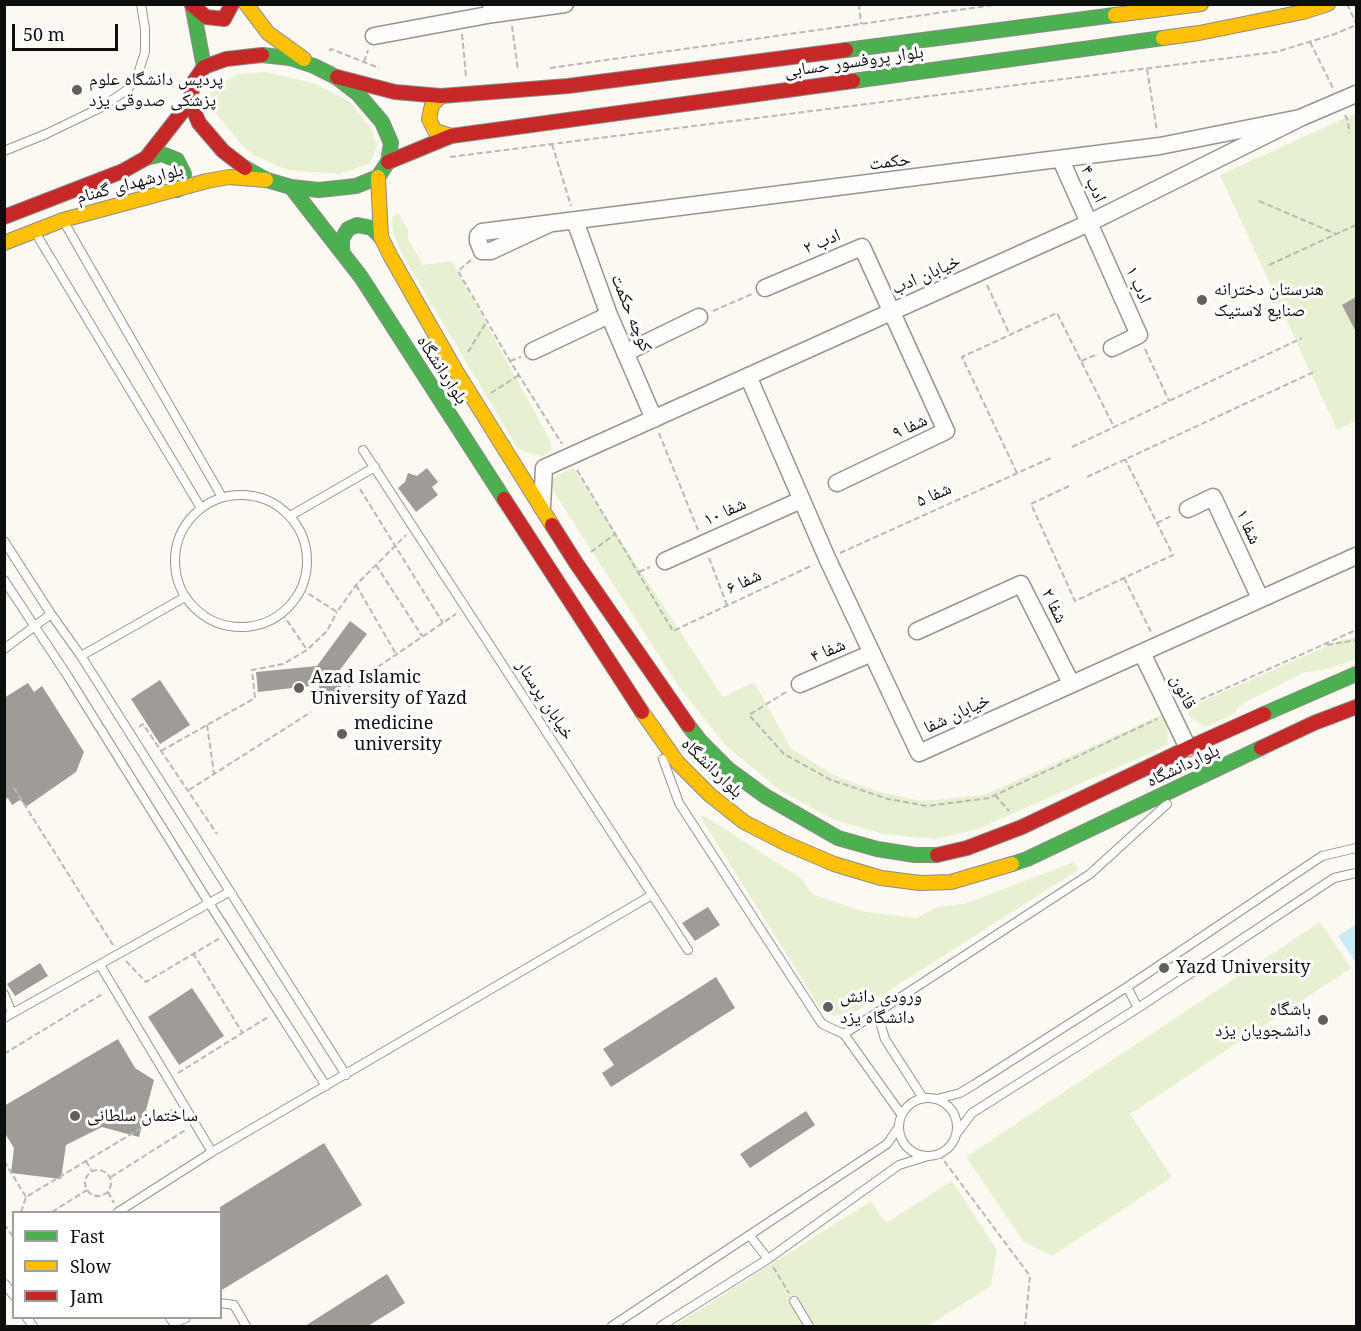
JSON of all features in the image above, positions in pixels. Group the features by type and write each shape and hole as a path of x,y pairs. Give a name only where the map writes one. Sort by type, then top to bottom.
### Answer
{"main road":[{"path":"192,5 206,17 224,19 231,9 231,4"},
{"path":"246,4 268,33 314,66"},
{"name":"بلوار پروفسور حسابی","path":"336,77 395,92 441,96 568,86 1200,4"},
{"name":"بلوار پروفسور حسابی","path":"388,162 451,136 1199,33 1303,12 1328,4"},
{"path":"192,5 204,67"},
{"path":"262,55 290,58 314,66 336,77 358,94 382,122 392,143 388,162 378,177 356,186 319,190 291,187 267,180 245,168 223,151 199,123 189,102 193,83 204,67 226,59 262,55"},
{"path":"441,96 432,105 429,119 435,131 451,136"},
{"name":"بلوارشهدای گمنام","path":"4,217 123,171 146,158 189,102"},
{"path":"146,158 162,154 177,160 184,174 177,190"},
{"name":"بلوارشهدای گمنام","path":"4,243 63,220 207,181 230,177 267,180"},
{"name":"بلواردانشگاه","path":"378,177 381,237 456,371 576,563 675,709 701,742 728,769 765,796 838,838 877,849 915,855 942,855 1022,827 1188,748 1356,674"},
{"name":"بلواردانشگاه","path":"291,187 361,277 653,730 678,763 710,795 744,822 785,843 834,864 881,878 920,883 951,882 1027,858 1314,723 1356,707"},
{"path":"4,208 34,206"},
{"path":"342,252 342,238 348,229 357,225 372,228 381,237"}],"street":[{"path":"374,36 460,20 498,10 565,4"},
{"name":"خیابان ادب","path":"544,468 1089,223 1300,117 1356,94"},
{"name":"حکمت","path":"482,251 478,236 483,232 1160,147 1300,117"},
{"name":"ادب ۴","path":"1061,160 1089,223"},
{"name":"کوچه حکمت","path":"575,221 609,315 654,419"},
{"name":"ادب ۱","path":"1089,223 1139,336"},
{"path":"482,251 490,251 549,224"},
{"name":"ادب ۲","path":"765,288 862,247 893,312"},
{"name":"شفا ۹","path":"837,483 946,431 893,312"},
{"path":"533,351 609,315"},
{"path":"625,353 699,317"},
{"path":"1112,348 1139,336"},
{"name":"خیابان شفا","path":"748,376 827,558 919,753 1356,556"},
{"path":"506,449 518,461 544,468 542,507"},
{"name":"شفا ۱","path":"1188,509 1213,497 1260,598"},
{"name":"شفا ۱۰","path":"664,561 801,500"},
{"name":"شفا ۲","path":"916,631 1021,584 1071,683"},
{"name":"قانون","path":"1150,650 1171,713 1188,748"},
{"name":"شفا ۴","path":"800,684 872,653"}],"lane":[{"path":"4,151 102,107 128,88 138,74 145,52 145,28 141,4"},
{"path":"63,220 222,497"},
{"path":"35,231 201,508"},
{"name":"خیابان پرستار","path":"363,450 688,950"},
{"path":"290,516 375,467"},
{"path":"237,495 259,497 279,506 290,516 302,534 308,555 306,577 301,589 297,597 282,613 263,624 241,627 219,624 200,613 185,597 178,582 174,566 180,533 189,519 201,508 222,497 237,495"},
{"path":"4,541 81,656 346,1075"},
{"path":"4,580 326,1086"},
{"path":"81,656 185,597"},
{"path":"4,649 51,614"},
{"path":"653,730 679,803 822,1024 844,1034 901,1114"},
{"path":"844,1034 1089,874 1190,783"},
{"path":"612,1326 887,1144 898,1128 901,1114 910,1103 923,1098 937,1099 960,1093 1127,987 1322,856 1356,848"},
{"path":"661,1326 768,1259 899,1166 925,1156 939,1154 951,1146 957,1133 972,1113 1138,1008 1334,878 1356,873"},
{"path":"4,994 8,1015 229,892"},
{"path":"120,1211 212,1152 652,895"},
{"path":"100,965 212,1152"},
{"path":"1127,987 1138,1008"},
{"path":"876,1012 885,1039 923,1098"},
{"path":"937,1099 949,1107 957,1119 957,1133"},
{"path":"898,1128 902,1142 912,1152 925,1156"},
{"path":"750,1236 768,1259"},
{"path":"794,1301 809,1326"},
{"path":"222,1303 234,1305 246,1326"}],"path":[{"path":"859,4 861,24"},
{"path":"541,69 1001,4"},
{"path":"445,157 1276,52 1335,34 1356,24 1347,4"},
{"path":"498,10 518,72"},
{"path":"460,20 466,79"},
{"path":"314,66 331,49 382,69"},
{"path":"1147,69 1160,147"},
{"path":"552,144 575,221"},
{"path":"1259,201 1336,234"},
{"path":"1269,265 1356,225"},
{"path":"482,251 458,272 615,534 576,563"},
{"path":"981,272 1010,335"},
{"path":"699,317 765,288"},
{"path":"1017,473 962,357 1057,313 1114,427"},
{"path":"456,371 487,321"},
{"path":"1139,336 1169,401"},
{"path":"1072,447 1302,338"},
{"path":"1081,361 1112,348"},
{"path":"1086,477 1316,370"},
{"path":"477,402 519,375"},
{"path":"654,419 727,606"},
{"name":"شفا ۵","path":"827,558 1053,457"},
{"path":"1069,486 1031,504 1075,601 1173,555 1125,459"},
{"path":"354,479 443,623"},
{"path":"1157,523 1188,509"},
{"path":"161,751 255,698 252,670 283,664 307,650 327,631 356,585 414,528"},
{"name":"شفا ۶","path":"615,534 673,631 827,558"},
{"path":"376,565 422,637"},
{"path":"1125,578 1150,650"},
{"path":"356,585 396,654"},
{"path":"301,589 337,612"},
{"path":"348,687 466,607"},
{"path":"282,613 307,650"},
{"path":"1171,713 1356,630"},
{"path":"1322,646 1356,640"},
{"path":"189,790 312,712"},
{"path":"143,724 218,834"},
{"path":"207,725 214,774"},
{"path":"14,788 119,954 146,982 228,932"},
{"path":"193,953 242,1032"},
{"path":"4,1054 114,987"},
{"path":"168,1079 279,1010"},
{"path":"21,1211 26,1197 183,1103"},
{"path":"111,1177 196,1124"},
{"path":"939,1154 1030,1276 1025,1326"},
{"path":"4,1161 26,1197"},
{"path":"86,1161 92,1171"},
{"path":"99,1169 106,1171 111,1177 112,1185 108,1192 101,1196 93,1195 87,1190 86,1176 92,1171 99,1169"},
{"path":"54,1211 87,1190"},
{"path":"768,1259 794,1301"}],"green space":[{"path":"265,72 313,83 349,101 372,129 377,146 370,163 340,174 287,170 253,155 216,113 209,91 237,74"},
{"path":"1356,113 1356,421 1337,430 1220,175"},
{"path":"398,213 408,230 408,239 423,265 452,261 550,440 552,451 543,456 518,449 403,256 393,233 392,217"},
{"path":"573,468 723,697 754,682 791,749 838,777 876,791 921,801 984,795 1167,712 1168,745 978,829 936,839 882,834 832,819 781,791 727,747 679,687 554,492 552,478"},
{"path":"1356,637 1356,659 1328,669 1306,672 1243,703 1233,714 1208,726 1203,726 1189,716 1187,710 1192,706 1341,640"},
{"path":"703,815 801,878 812,894 865,912 917,918 937,907 964,904 1074,862 1078,870 852,1014 834,1016 821,1009 701,818"},
{"path":"1320,922 1351,968 1130,1114 1172,1177 1052,1256 1024,1242 966,1157"},
{"path":"952,1181 997,1250 991,1286 928,1326 674,1326 871,1201 886,1223"}],"water":[{"path":"1356,924 1356,963 1338,936"}],"building":[{"path":"1356,297 1356,332 1342,305"},
{"path":"427,468 438,482 432,487 438,495 416,512 398,488 405,482 408,473 417,476"},
{"path":"350,621 367,634 339,671 348,677 336,693 320,695 319,685 258,692 256,672 317,666"},
{"path":"160,680 190,725 160,744 131,699"},
{"path":"28,683 34,692 42,686 84,752 76,772 27,806 20,800 12,805 8,798 4,799 4,698"},
{"path":"708,907 720,925 695,941 682,923"},
{"path":"40,963 48,976 15,996 7,984"},
{"path":"716,977 735,1008 611,1087 602,1073 614,1065 603,1049"},
{"path":"192,988 224,1036 179,1065 148,1017"},
{"name":"ساختمان سلطانی","path":"118,1039 135,1068 154,1080 139,1137 102,1127 66,1145 61,1179 11,1173 14,1148 4,1132 4,1106"},
{"path":"806,1111 815,1125 750,1168 740,1154"},
{"path":"324,1143 362,1205 222,1290 222,1211 220,1207"},
{"path":"387,1274 405,1303 368,1326 305,1326"}],"traffic: fast":[{"path":"192,4 204,67"},
{"path":"846,50 1115,15"},
{"path":"853,81 1163,38"},
{"path":"245,168 267,180 291,187 319,190 356,186 378,177 388,162 391,143 382,122 358,94 336,77 290,58 262,55"},
{"path":"146,158 162,154 177,160 184,174 177,190"},
{"path":"291,187 361,277 504,499"},
{"path":"342,252 342,239 348,229 357,225 372,228 381,237"},
{"path":"1264,714 1356,674"},
{"path":"688,725 701,742 728,769 765,796 838,838 877,849 915,855 937,855"},
{"path":"1012,864 1027,859 1261,748"}],"traffic: slow":[{"path":"246,4 268,33 304,59"},
{"path":"1115,15 1201,4"},
{"path":"1163,38 1303,12 1328,4"},
{"path":"441,96 432,105 429,119 435,131 451,136"},
{"path":"4,243 63,220 207,181 229,177 266,180"},
{"path":"378,177 381,237 456,371 552,525"},
{"path":"642,712 678,763 710,795 744,822 834,864 881,878 920,883 951,882 1012,864"}],"traffic: jam":[{"path":"192,5 206,17 224,19 232,4"},
{"path":"337,77 395,92 441,96 568,86 846,50"},
{"path":"245,168 223,151 199,123 190,102 193,83 204,67 226,59 262,55"},
{"path":"388,162 451,136 853,81"},
{"path":"4,217 123,171 146,158 190,102"},
{"path":"504,499 642,712"},
{"path":"552,525 688,725"},
{"path":"1261,748 1314,723 1356,707"},
{"path":"937,855 967,848 1022,827 1264,714"}],"place":[{"name":"پردیس دانشگاه علوم پزشکی صدوقی یزد","path":"77,90"},
{"name":"هنرستان دخترانه صنایع لاستیک","path":"1202,300"},
{"name":"Azad Islamic University of Yazd","path":"299,688"},
{"name":"medicine university","path":"342,734"},
{"name":"Yazd University","path":"1164,968"},
{"name":"ورودی دانش دانشگاه یزد","path":"828,1007"},
{"name":"باشگاه دانشجویان یزد","path":"1323,1020"},
{"name":"ساختمان سلطانی","path":"75,1116"}]}
